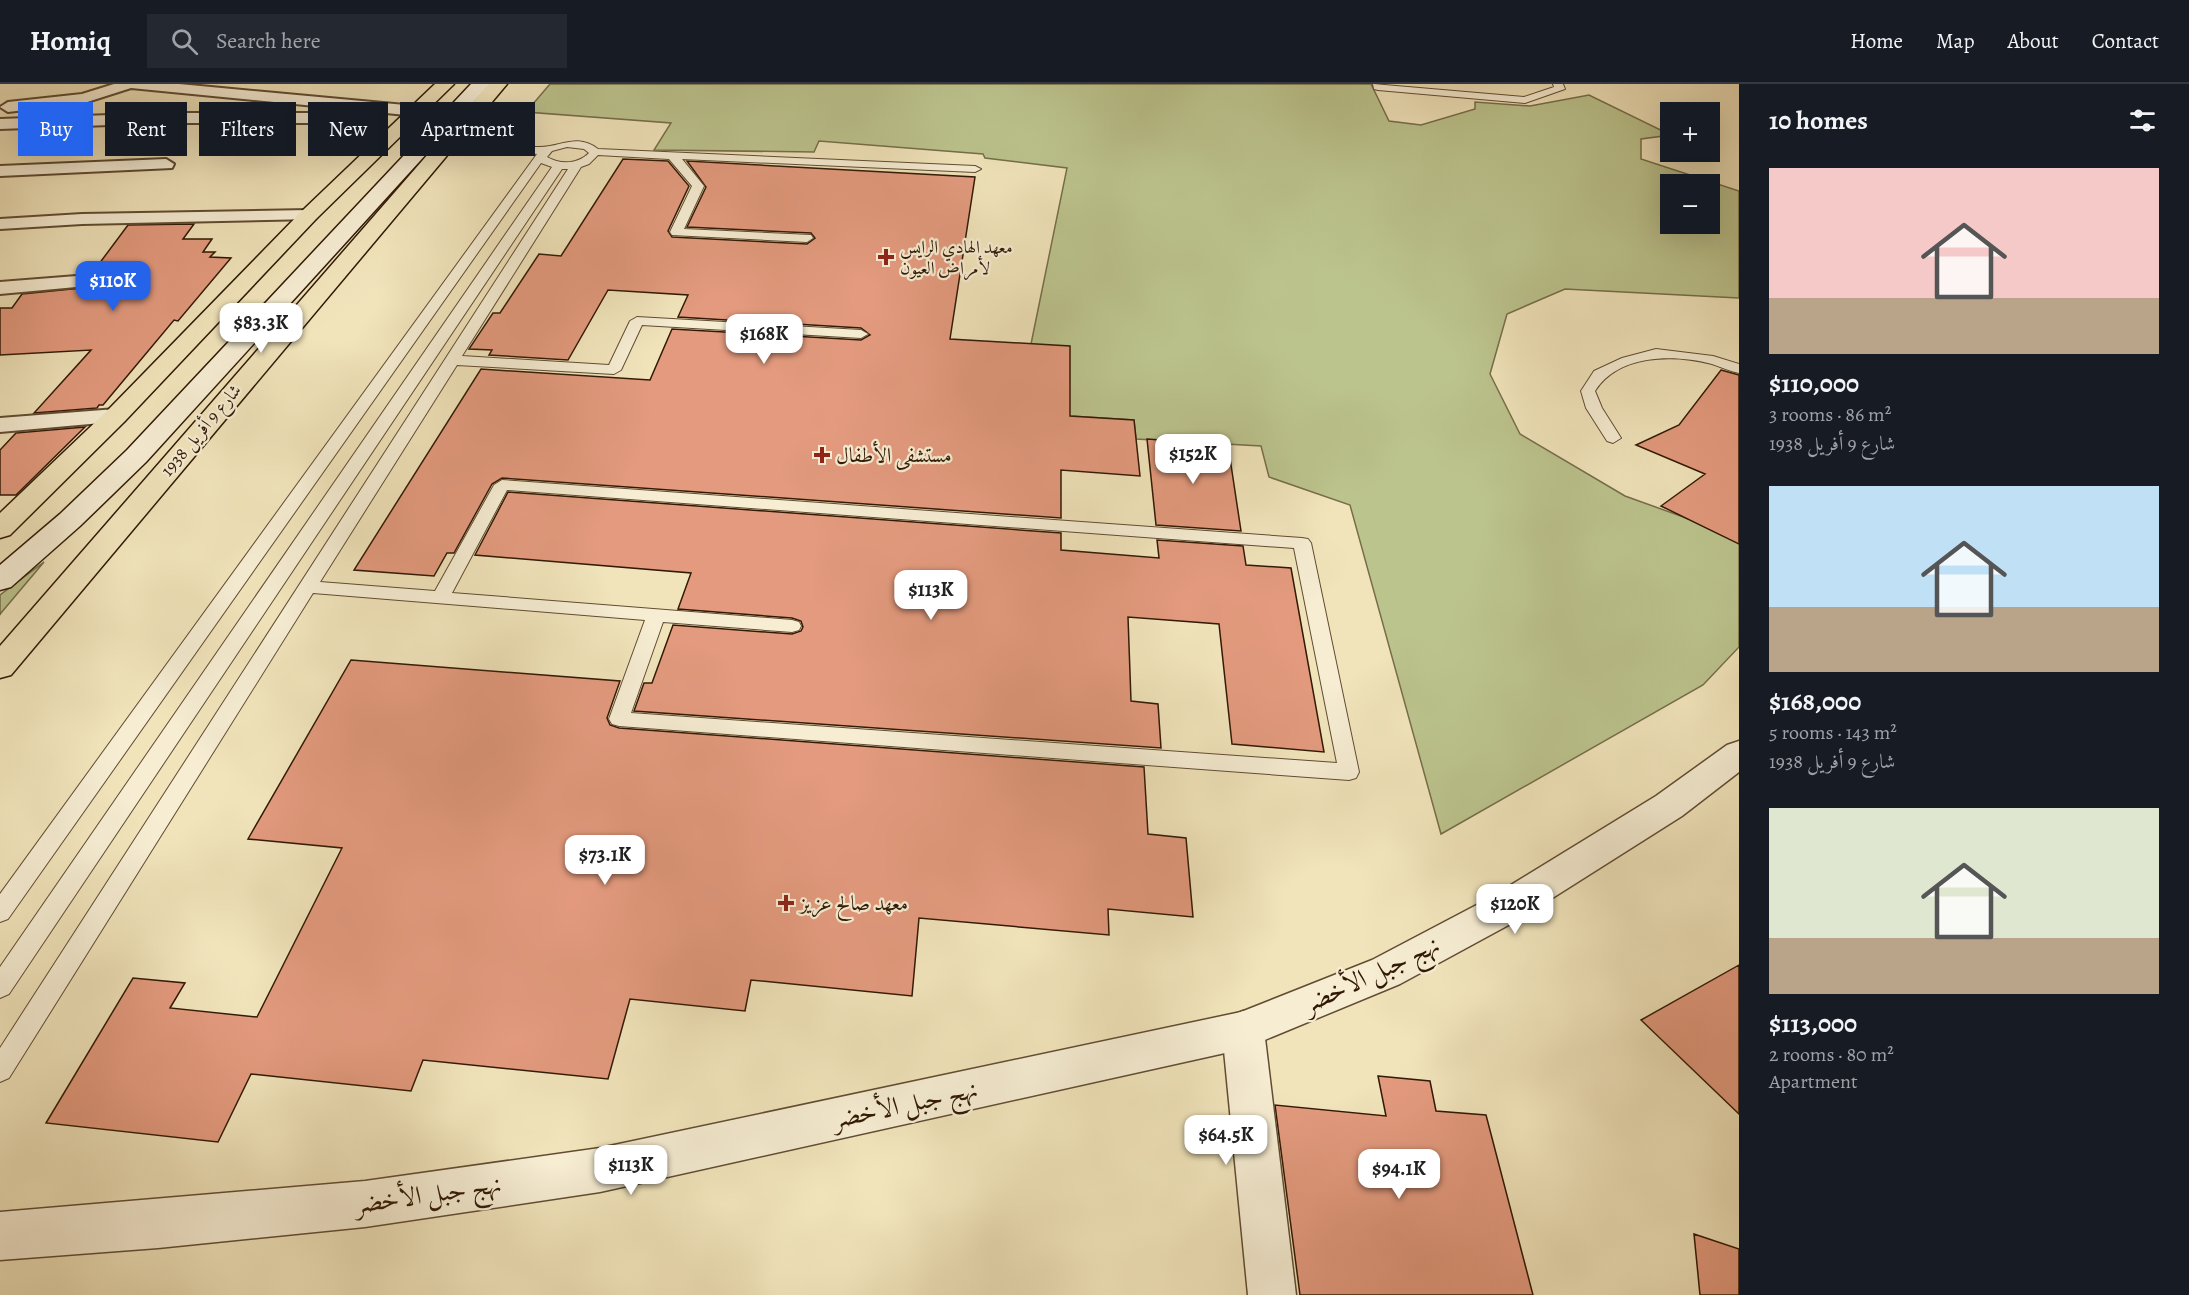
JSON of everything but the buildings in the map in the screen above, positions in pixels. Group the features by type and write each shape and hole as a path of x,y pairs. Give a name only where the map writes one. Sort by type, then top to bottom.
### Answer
{"main road":[{"path":"425,102 444,84"},
{"path":"0,556 54,511 147,417 455,84"},
{"name":"شارع 9 أفريل 1938","path":"0,580 63,529 178,414 407,161 481,84"},
{"name":"شارع 9 أفريل 1938","path":"482,102 498,84"},
{"path":"0,529 116,416 309,215 400,127"},
{"name":"شارع 9 أفريل 1938","path":"0,667 435,156"},
{"name":"نهج جبل الأخضر","path":"0,1236 158,1224 365,1204 600,1170 1243,1030 1386,972 1502,910 1669,806 1739,754"},
{"path":"1243,1030 1272,1295"}],"street":[{"path":"0,108 84,98 131,84 400,109"},
{"path":"0,124 165,118 308,118"},
{"path":"0,171 166,165"},
{"path":"0,225 82,219 309,215"},
{"path":"0,288 102,280"},
{"path":"0,425 116,416"}],"lane":[{"path":"1378,84 1378,87 1525,100 1560,88 1558,84"},
{"path":"0,912 544,152 555,146 577,144 587,146 595,152 975,169"},
{"path":"535,151 544,152"},
{"path":"544,152 542,157 545,161 568,165 593,157 595,152"},
{"path":"673,156 698,186 676,232 807,238"},
{"path":"0,1070 452,360 568,165"},
{"path":"0,987 568,165"},
{"path":"452,360 614,370 637,321 861,334"},
{"path":"1613,438 1594,408 1588,392 1599,375 1627,361 1656,353 1713,360 1739,369"},
{"path":"441,597 502,485 1302,543 1348,772 619,719 656,615"},
{"path":"308,587 792,626"}],"green space":[{"path":"550,84 1371,84 1389,121 1421,125 1475,109 1475,102 1530,106 1589,95 1660,130 1660,136 1641,139 1641,159 1687,174 1660,174 1660,234 1720,234 1720,185 1739,191 1739,298 1565,289 1507,314 1490,374 1520,434 1625,496 1739,537 1739,647 1703,685 1441,834 1350,505 1269,477 1261,446 1136,439 1134,420 1070,416 1031,344 1067,168 985,158 983,154 819,141 814,152 654,150 671,123 535,113 535,102"},
{"path":"44,562 1,613 0,615 0,595"}],"place":[{"name":"معهد الهادي الرايس لأمراض العيون","path":"886,257"},
{"name":"مستشفى الأطفال","path":"822,455"},
{"name":"معهد صالح عزيز","path":"786,903"}]}
